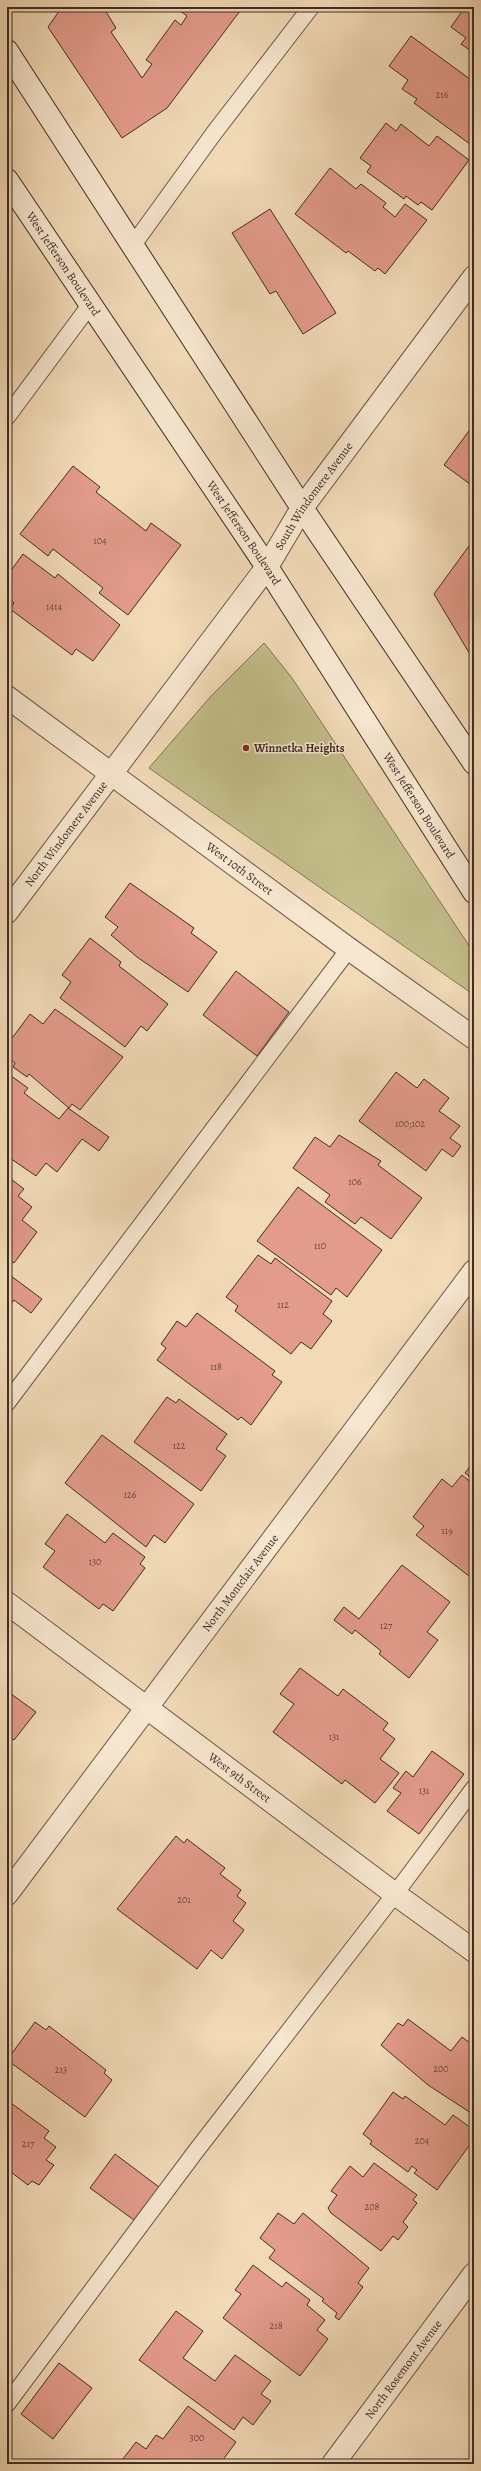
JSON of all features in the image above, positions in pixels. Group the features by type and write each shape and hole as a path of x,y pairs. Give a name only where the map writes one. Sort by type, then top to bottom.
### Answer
{"street":[{"path":"7,51 302,508 474,762"},
{"name":"West Jefferson Boulevard","path":"7,180 267,567 474,892"},
{"name":"South Windomere Avenue","path":"111,774 267,567 302,508 474,277"},
{"name":"West 10th Street","path":"7,697 349,949 474,1038"},
{"name":"North Windomere Avenue","path":"7,912 111,774"},
{"name":"North Montclair Avenue","path":"7,1894 474,1271"},
{"name":"West 9th Street","path":"7,1603 395,1894 474,1951"},
{"name":"North Rosemont Avenue","path":"333,2464 474,2274"}],"lane":[{"path":"133,245 214,133 311,7"},
{"path":"7,417 90,305"},
{"path":"7,1403 349,949"},
{"path":"7,2404 196,2151 395,1894 474,1788"}],"shaded area":[{"path":"264,643 292,678 474,953 474,995 149,768 211,696"}],"building":[{"path":"62,7 103,7 116,28 111,32 142,78 152,64 146,60 175,20 181,25 187,16 175,7 243,7 167,108 122,138 48,27"},
{"path":"465,7 474,7 474,53 461,44 466,38 451,27"},
{"path":"411,36 474,82 474,147 414,103 417,99 402,89 408,80 389,66"},
{"path":"386,123 396,131 401,124 429,146 437,136 469,160 432,210 421,202 418,205 406,196 404,199 367,172 371,166 360,158"},
{"path":"330,168 356,189 361,184 386,203 383,207 395,217 405,204 427,220 385,274 378,268 375,271 348,251 346,253 295,214"},
{"path":"270,209 336,313 303,334 276,291 270,294 232,233"},
{"path":"474,424 474,487 444,465"},
{"path":"73,466 100,487 96,492 146,531 151,523 181,545 128,615 99,593 103,588 53,549 48,556 20,534"},
{"path":"474,539 474,661 434,594"},
{"path":"23,554 55,578 58,574 120,625 93,661 76,649 72,655 10,609 14,603 7,598 7,576"},
{"path":"130,883 194,928 191,933 217,952 188,992 137,957 111,935 118,927 105,917"},
{"path":"90,938 121,962 119,966 168,1004 147,1031 141,1026 125,1047 60,998 71,982 62,975"},
{"path":"236,971 289,1012 257,1056 203,1015"},
{"path":"55,1009 123,1057 80,1110 72,1104 69,1108 29,1074 27,1077 13,1067 15,1063 7,1057 7,1045 30,1014 43,1024"},
{"path":"396,1072 417,1088 424,1079 449,1098 439,1111 460,1126 450,1138 461,1146 453,1157 442,1149 426,1171 359,1121"},
{"path":"7,1073 28,1088 24,1093 59,1119 68,1108 109,1137 99,1151 82,1139 57,1172 46,1163 36,1176 7,1156"},
{"path":"339,1135 381,1161 378,1165 422,1198 391,1239 361,1217 355,1224 325,1202 330,1195 293,1168 315,1137 330,1147"},
{"path":"7,1176 24,1189 18,1196 32,1207 22,1220 37,1232 14,1263 7,1258"},
{"path":"298,1187 382,1250 347,1297 336,1288 331,1295 257,1241"},
{"path":"258,1255 271,1264 275,1258 332,1301 323,1314 332,1321 311,1349 301,1342 291,1354 235,1311 238,1306 226,1297"},
{"path":"7,1273 42,1299 31,1313 14,1300 7,1309"},
{"path":"197,1313 275,1371 272,1375 282,1382 251,1425 241,1417 238,1420 157,1360 166,1348 161,1344 177,1321 186,1327"},
{"path":"167,1397 176,1403 179,1399 227,1434 216,1449 226,1456 201,1491 134,1442"},
{"path":"102,1435 194,1504 165,1543 154,1535 146,1547 65,1483"},
{"path":"474,1461 474,1480 465,1473"},
{"path":"462,1475 474,1485 474,1580 416,1535 424,1526 413,1517 442,1479 452,1487"},
{"path":"67,1514 105,1543 113,1533 145,1557 140,1564 145,1568 113,1611 103,1604 99,1609 43,1567 55,1551 45,1544"},
{"path":"402,1565 450,1602 427,1632 438,1640 409,1678 379,1654 381,1651 355,1630 352,1634 334,1620 344,1607 359,1619"},
{"path":"300,1668 338,1696 343,1689 388,1723 383,1730 395,1739 380,1759 399,1773 375,1803 345,1780 342,1784 273,1732 294,1704 280,1694"},
{"path":"7,1691 36,1712 14,1740 7,1735"},
{"path":"432,1751 464,1774 419,1834 387,1811 401,1793 393,1788 406,1771 413,1777"},
{"path":"176,1836 184,1843 187,1839 225,1868 220,1874 241,1890 237,1896 246,1903 233,1921 244,1930 222,1959 211,1950 197,1969 117,1909"},
{"path":"408,2019 451,2051 462,2037 474,2046 474,2115 428,2085 381,2045 398,2023 403,2026"},
{"path":"35,2022 46,2030 49,2026 106,2070 104,2073 112,2080 85,2117 7,2060"},
{"path":"393,2092 403,2099 405,2096 445,2125 453,2115 474,2130 474,2139 437,2190 414,2173 417,2170 412,2166 408,2172 370,2144 372,2141 363,2134"},
{"path":"7,2100 49,2131 44,2138 56,2147 46,2160 54,2165 39,2185 32,2181 28,2185 7,2169"},
{"path":"115,2154 159,2187 134,2220 90,2188"},
{"path":"374,2163 417,2195 413,2200 417,2203 403,2222 408,2227 398,2240 393,2236 381,2251 331,2213 328,2208 337,2195 331,2191 350,2166 363,2177"},
{"path":"278,2213 294,2224 303,2213 369,2268 358,2283 363,2287 339,2320 335,2317 337,2313 322,2301 324,2299 269,2258 275,2250 260,2238"},
{"path":"253,2265 282,2287 286,2282 310,2300 307,2305 325,2320 317,2330 328,2339 300,2376 223,2318 241,2294 235,2290"},
{"path":"176,2311 203,2331 183,2358 215,2381 235,2355 271,2381 261,2394 271,2401 253,2425 243,2417 234,2430 139,2360"},
{"path":"59,2363 92,2388 53,2439 21,2414"},
{"path":"188,2406 236,2442 220,2464 119,2464 136,2442 146,2449 156,2435 163,2439"}],"place":[{"name":"Winnetka Heights","path":"246,748"}]}
